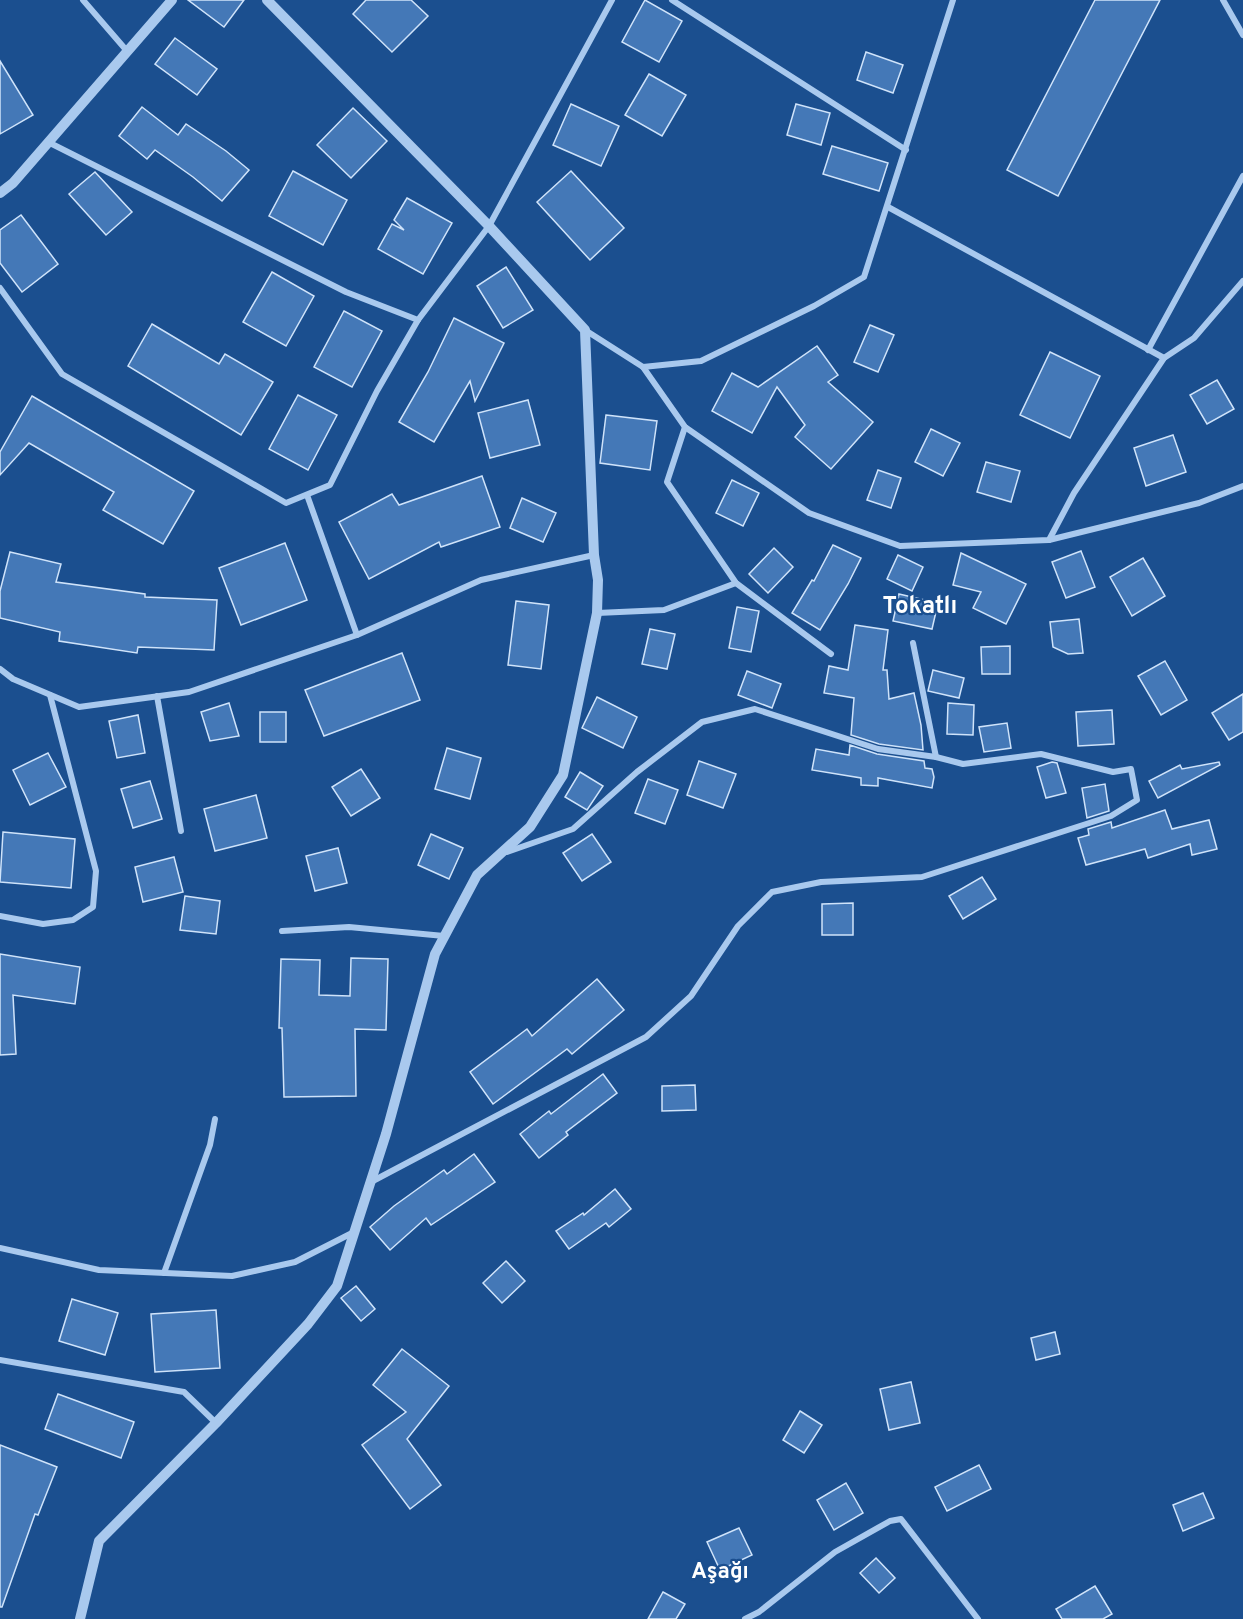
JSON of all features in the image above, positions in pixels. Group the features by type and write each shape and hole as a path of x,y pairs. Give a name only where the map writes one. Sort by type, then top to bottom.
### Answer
{"street":[{"path":"83,0 127,51"},
{"path":"0,193 13,183 172,0"},
{"path":"267,0 489,226 585,330 643,367 685,427 808,513 900,546 1049,540 1199,503 1243,486"},
{"path":"0,288 62,375 286,503 330,485 377,391 418,320 489,226 612,0"},
{"path":"672,0 906,150"},
{"path":"643,367 701,361 814,306 864,277 953,0"},
{"path":"1223,0 1243,35"},
{"path":"48,142 346,292 418,320"},
{"path":"1148,350 1243,176"},
{"path":"888,207 1164,358"},
{"path":"1049,540 1074,494 1164,358 1194,338 1243,281"},
{"path":"80,1619 99,1541 216,1423 308,1324 337,1286 386,1134 435,954 477,875 530,827 562,775 597,613 598,580 594,555 585,330"},
{"path":"685,427 667,482 736,583 831,654"},
{"path":"307,495 357,635"},
{"path":"0,669 13,679 79,707 189,692 357,635 481,580 594,555"},
{"path":"597,613 664,610 736,583"},
{"path":"913,643 936,756"},
{"path":"0,916 43,924 73,920 93,907 96,871 50,695"},
{"path":"158,696 181,831"},
{"path":"369,1183 646,1037 691,996 738,926 772,892 821,882 922,877 1111,816 1137,800 1131,769 1113,772 1041,754 963,764 936,756 878,750 755,709 702,722 636,772 573,829 500,854"},
{"path":"282,931 350,927 444,936"},
{"path":"164,1273 210,1145 215,1119"},
{"path":"0,1248 99,1270 232,1276 295,1262 355,1231"},
{"path":"0,1360 184,1392 216,1423"},
{"path":"745,1619 759,1612 835,1552 890,1521 901,1519 978,1619"}],"building":[{"path":"188,0 244,0 224,27"},
{"path":"366,0 411,0 428,16 392,52 353,14"},
{"path":"645,0 682,21 659,62 622,42"},
{"path":"1095,0 1160,0 1058,196 1007,170"},
{"path":"175,38 217,69 197,95 155,64"},
{"path":"866,52 903,65 893,93 857,80"},
{"path":"0,61 33,115 0,134"},
{"path":"649,74 686,95 662,136 625,115"},
{"path":"571,104 619,126 601,166 553,145"},
{"path":"796,104 830,113 821,145 787,135"},
{"path":"142,107 178,135 186,124 249,170 222,201 155,150 147,159 119,136"},
{"path":"353,108 387,141 351,178 317,145"},
{"path":"832,146 888,163 879,191 823,174"},
{"path":"293,171 347,200 323,245 269,216"},
{"path":"571,171 624,228 590,260 537,202"},
{"path":"95,172 132,212 106,235 69,194"},
{"path":"407,198 452,223 423,274 378,249 392,224 404,230 394,220"},
{"path":"21,215 58,264 22,292 0,263 0,230"},
{"path":"506,267 533,310 503,328 477,286"},
{"path":"272,272 314,296 286,346 243,322"},
{"path":"344,311 382,331 352,387 314,367"},
{"path":"454,318 504,343 475,401 470,381 434,442 399,422 428,372"},
{"path":"152,324 219,364 225,354 273,382 241,435 128,366"},
{"path":"870,325 894,335 878,372 854,362"},
{"path":"817,346 838,375 828,382 873,422 831,469 795,437 805,425 777,387 752,433 712,411 732,373 758,387"},
{"path":"1050,352 1100,376 1070,438 1020,415"},
{"path":"1217,380 1234,409 1207,424 1190,395"},
{"path":"298,395 337,415 308,470 269,449"},
{"path":"32,396 194,491 163,544 103,510 114,492 29,443 0,475 0,452"},
{"path":"528,400 540,445 490,458 478,413"},
{"path":"606,415 657,421 650,470 600,463"},
{"path":"931,429 960,443 943,476 915,462"},
{"path":"1173,435 1186,472 1146,486 1134,448"},
{"path":"986,462 1020,471 1011,502 977,492"},
{"path":"878,470 901,478 891,508 867,500"},
{"path":"482,476 500,527 441,547 439,542 369,579 339,522 392,494 399,505"},
{"path":"732,480 759,493 743,526 716,513"},
{"path":"522,498 556,513 543,542 510,528"},
{"path":"285,543 307,600 241,625 219,568"},
{"path":"833,545 861,558 820,630 792,613 812,580 814,581"},
{"path":"774,548 793,567 768,593 749,574"},
{"path":"1081,551 1095,587 1066,598 1052,562"},
{"path":"10,552 61,564 56,582 145,594 145,597 217,600 214,650 138,647 137,653 59,641 60,632 0,618 0,591"},
{"path":"961,553 1026,584 1006,624 973,608 981,592 953,585"},
{"path":"898,555 923,567 912,591 887,579"},
{"path":"1143,558 1165,596 1132,616 1110,577"},
{"path":"899,594 938,603 932,629 893,621"},
{"path":"516,601 549,605 541,669 508,665"},
{"path":"737,607 759,611 751,652 729,648"},
{"path":"1079,619 1083,653 1068,654 1053,647 1050,622"},
{"path":"855,625 888,630 883,670 887,670 889,699 914,693 921,725 923,750 879,744 851,735 854,698 824,693 829,666 848,670"},
{"path":"650,629 675,634 667,669 642,664"},
{"path":"1010,646 1010,674 982,674 981,647"},
{"path":"402,653 420,700 324,736 305,690"},
{"path":"1165,661 1187,700 1161,715 1138,676"},
{"path":"933,670 964,678 959,698 928,691"},
{"path":"747,671 781,684 772,708 738,695"},
{"path":"1243,694 1243,732 1229,740 1212,713"},
{"path":"597,697 637,717 623,748 582,728"},
{"path":"229,703 239,736 210,741 201,712"},
{"path":"948,703 974,705 973,735 947,734"},
{"path":"1112,710 1114,744 1078,746 1076,712"},
{"path":"260,712 286,712 286,742 260,742"},
{"path":"138,715 145,753 117,758 109,721"},
{"path":"1007,723 1011,748 984,752 979,727"},
{"path":"850,745 877,754 924,761 925,768 932,769 934,777 932,788 878,778 878,786 861,785 861,778 812,770 816,749 849,755"},
{"path":"447,748 481,758 470,799 435,789"},
{"path":"48,753 66,787 30,805 13,770"},
{"path":"699,761 736,774 723,808 687,795"},
{"path":"1052,762 1057,763 1066,793 1046,798 1037,767"},
{"path":"1219,762 1220,765 1158,798 1149,781 1180,765 1182,769"},
{"path":"361,769 380,798 351,816 332,787"},
{"path":"580,772 603,786 587,810 565,797"},
{"path":"648,779 678,790 665,824 635,813"},
{"path":"150,781 162,819 133,828 121,789"},
{"path":"1105,784 1109,811 1087,818 1082,788"},
{"path":"256,795 267,838 215,851 204,809"},
{"path":"1165,810 1172,829 1209,820 1217,849 1192,855 1190,844 1148,858 1145,849 1086,865 1078,838 1089,835 1088,829 1111,822 1112,828"},
{"path":"3,832 75,839 71,888 0,882"},
{"path":"431,834 463,848 449,879 418,865"},
{"path":"592,834 611,862 582,881 563,853"},
{"path":"338,848 347,883 315,891 306,856"},
{"path":"174,857 183,892 143,902 135,867"},
{"path":"982,877 996,899 963,919 949,896"},
{"path":"185,896 220,901 216,934 180,930"},
{"path":"853,903 853,935 822,935 822,904"},
{"path":"0,954 80,967 75,1004 13,995 16,1054 0,1055"},
{"path":"351,958 388,959 386,1030 355,1029 356,1096 284,1097 282,1028 279,1028 281,959 320,960 319,995 350,996"},
{"path":"597,979 624,1010 572,1054 567,1049 493,1104 470,1072 527,1029 532,1036"},
{"path":"603,1074 617,1093 566,1132 568,1135 539,1158 520,1134 549,1111 551,1114"},
{"path":"695,1085 696,1110 662,1111 662,1086"},
{"path":"474,1154 495,1182 431,1225 426,1218 390,1250 370,1227 394,1206 444,1170 447,1174"},
{"path":"615,1189 631,1209 609,1227 606,1223 569,1249 556,1231 583,1213 584,1215"},
{"path":"506,1261 525,1281 502,1303 483,1283"},
{"path":"356,1286 375,1309 361,1321 341,1298"},
{"path":"72,1299 118,1313 105,1355 59,1341"},
{"path":"216,1310 220,1368 155,1372 151,1314"},
{"path":"1055,1332 1060,1354 1036,1360 1031,1338"},
{"path":"402,1349 449,1386 407,1439 441,1485 410,1509 362,1445 406,1412 373,1385"},
{"path":"911,1382 920,1423 889,1430 880,1389"},
{"path":"58,1394 134,1422 121,1458 45,1429"},
{"path":"800,1411 822,1425 804,1453 783,1440"},
{"path":"0,1445 57,1467 38,1515 35,1514 2,1607 0,1607"},
{"path":"979,1465 991,1489 947,1511 935,1487"},
{"path":"846,1483 863,1513 834,1530 817,1500"},
{"path":"1203,1493 1214,1518 1183,1531 1173,1505"},
{"path":"739,1528 752,1555 720,1570 707,1542"},
{"path":"876,1558 895,1578 879,1593 860,1573"},
{"path":"1095,1586 1112,1614 1103,1619 1062,1619 1056,1609"},
{"path":"663,1592 685,1604 676,1619 648,1619"}],"district":[{"name":"Tokatlı","path":"920,605"},
{"name":"Aşağı","path":"720,1570"}]}
